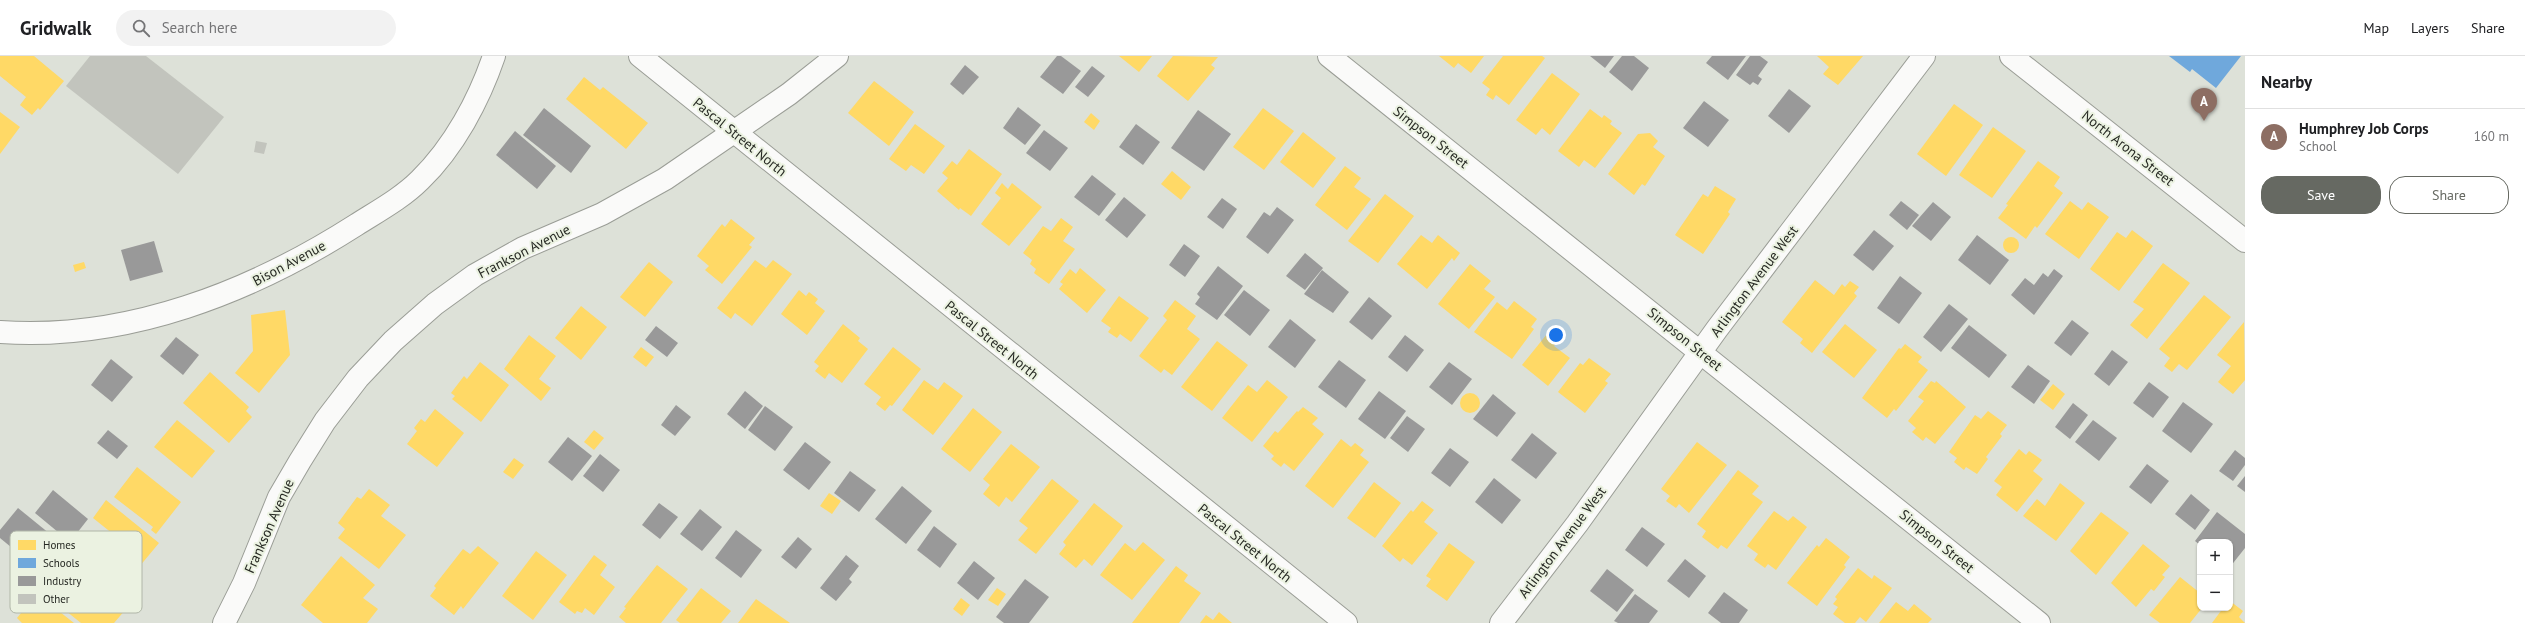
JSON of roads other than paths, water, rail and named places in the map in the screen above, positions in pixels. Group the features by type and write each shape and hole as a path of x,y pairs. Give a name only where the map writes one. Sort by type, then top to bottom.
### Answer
{"street":[{"name":"Bison Avenue","path":"0,332 65,331 125,322 162,313 235,290 298,259 400,197 420,181 432,167 471,109 485,81 494,56"},
{"name":"Pascal Street North","path":"640,56 1346,623"},
{"name":"Frankson Avenue","path":"224,623 244,583 279,497 300,461 325,421 358,378 393,341 435,304 475,276 523,248 630,199 665,178 734,132 837,56"},
{"name":"Simpson Street","path":"1329,56 2039,623"},
{"name":"Arlington Avenue West","path":"1501,623 1577,524 1701,352 1924,56"},
{"name":"North Arona Street","path":"2011,56 2245,241"}],"place":[{"name":"Humphrey Job Corps","path":"2204,121"}]}
